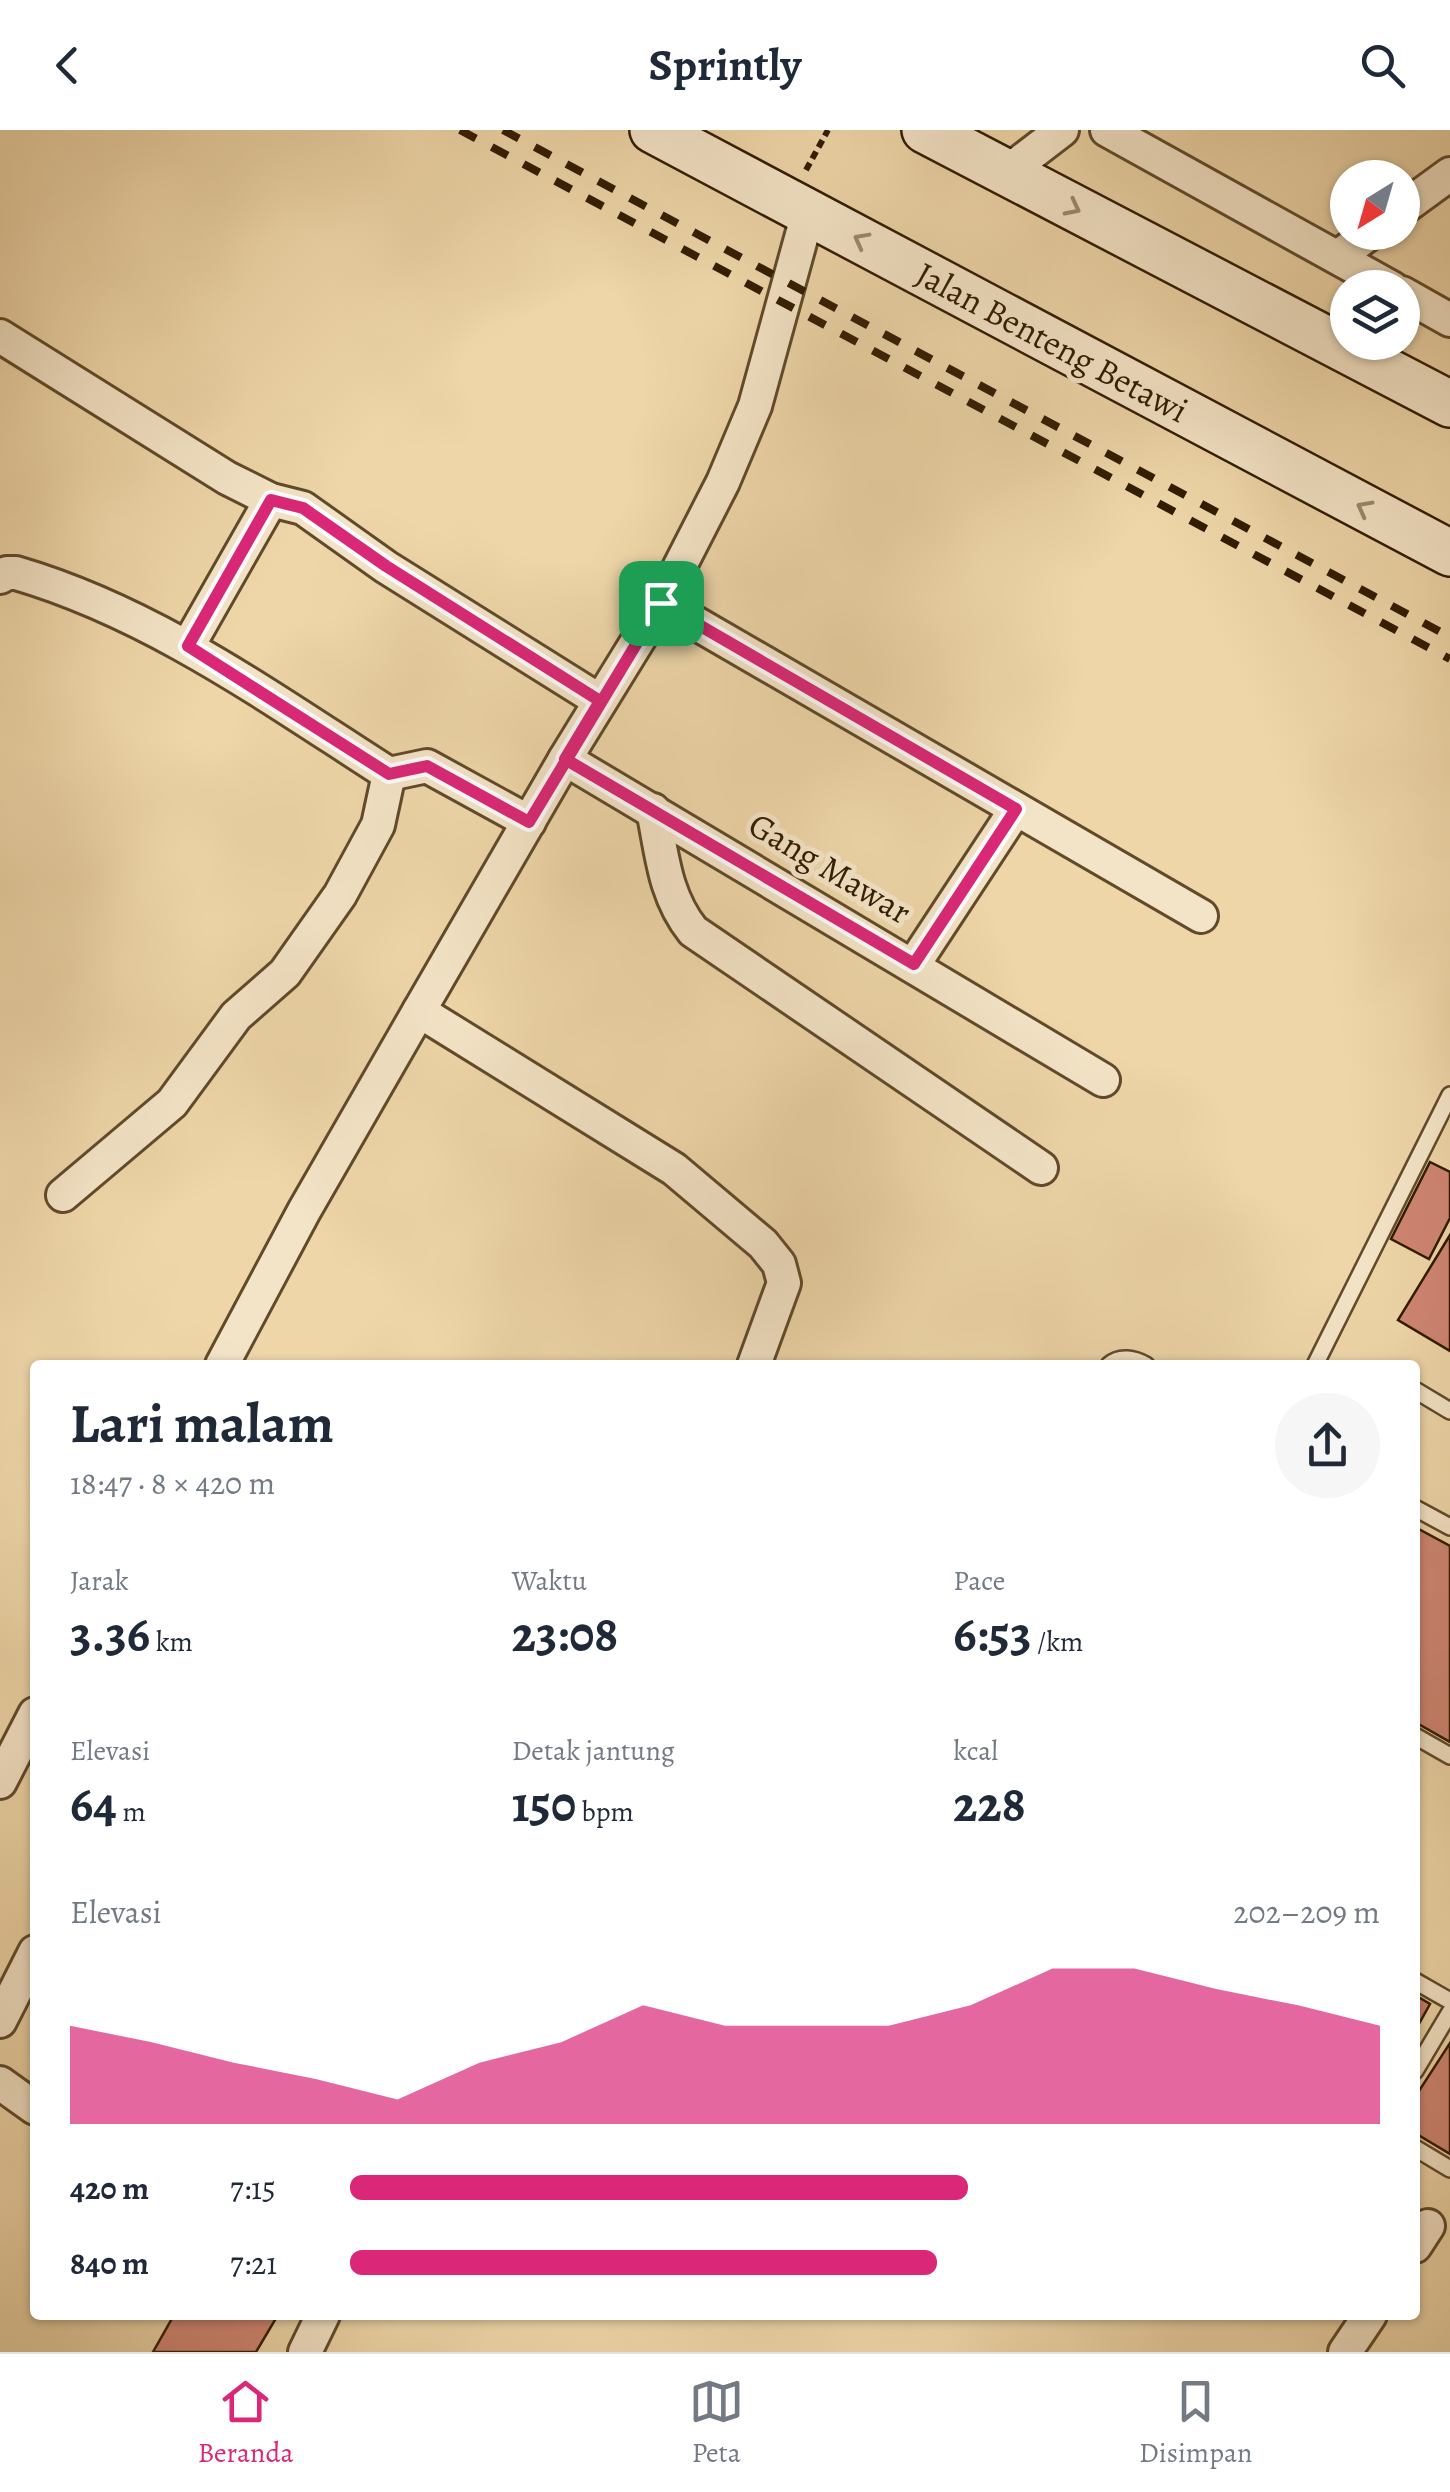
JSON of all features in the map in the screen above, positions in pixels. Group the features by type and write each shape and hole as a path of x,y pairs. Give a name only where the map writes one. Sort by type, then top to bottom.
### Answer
{"main road":[{"name":"Jalan Benteng Betawi","path":"653,130 1450,554"},
{"path":"925,130 1450,404"}],"street":[{"path":"1006,173 1062,130"},
{"path":"1107,130 1360,270"},
{"path":"1420,196 1450,174"},
{"path":"225,1360 419,1011 661,603 723,482 755,406 808,212"},
{"path":"1338,258 1348,250"},
{"path":"1420,303 1450,320"},
{"path":"0,336 227,478 271,500 303,508 386,566 600,701"},
{"path":"188,646 271,500"},
{"path":"0,577 16,572 124,614 188,646 389,774 427,766 529,822"},
{"path":"661,603 1201,916"},
{"name":"Gang Mawar","path":"565,759 1103,1080"},
{"path":"63,1195 172,1102 236,1016 285,973 340,895 378,825 389,774"},
{"path":"914,964 1016,809"},
{"path":"654,810 668,889 677,912 693,931 1041,1168"},
{"path":"419,1011 674,1169 763,1244 779,1264 784,1283 756,1360"},
{"path":"0,1782 30,1724"},
{"path":"0,2021 30,1962"},
{"path":"0,2083 30,2104"},
{"path":"305,2352 321,2320"}],"lane":[{"path":"1317,1360 1450,1096"},
{"path":"1420,1393 1450,1411"},
{"path":"1420,1511 1450,1527"},
{"path":"1420,1739 1450,1756"},
{"path":"1420,1985 1450,2001"},
{"path":"1420,2063 1450,2012"},
{"path":"1420,2151 1450,2168"}],"building":[{"path":"1430,1162 1450,1172 1450,1218 1429,1259 1391,1239"},
{"path":"1450,1235 1450,1351 1398,1320"},
{"path":"1420,1530 1450,1546 1450,1742 1420,1725"},
{"path":"1420,1998 1430,2004 1420,2022"},
{"path":"1450,2043 1450,2154 1420,2136 1420,2089"},
{"path":"171,2320 275,2320 256,2352 153,2352"}],"railway":[{"path":"460,130 1450,659"},
{"path":"503,130 1450,637"}],"route":[{"path":"661,603 565,759 529,822 427,766 389,774 188,646 271,500 303,508 386,566 600,701 565,759 914,964 1016,809 661,603"}]}
